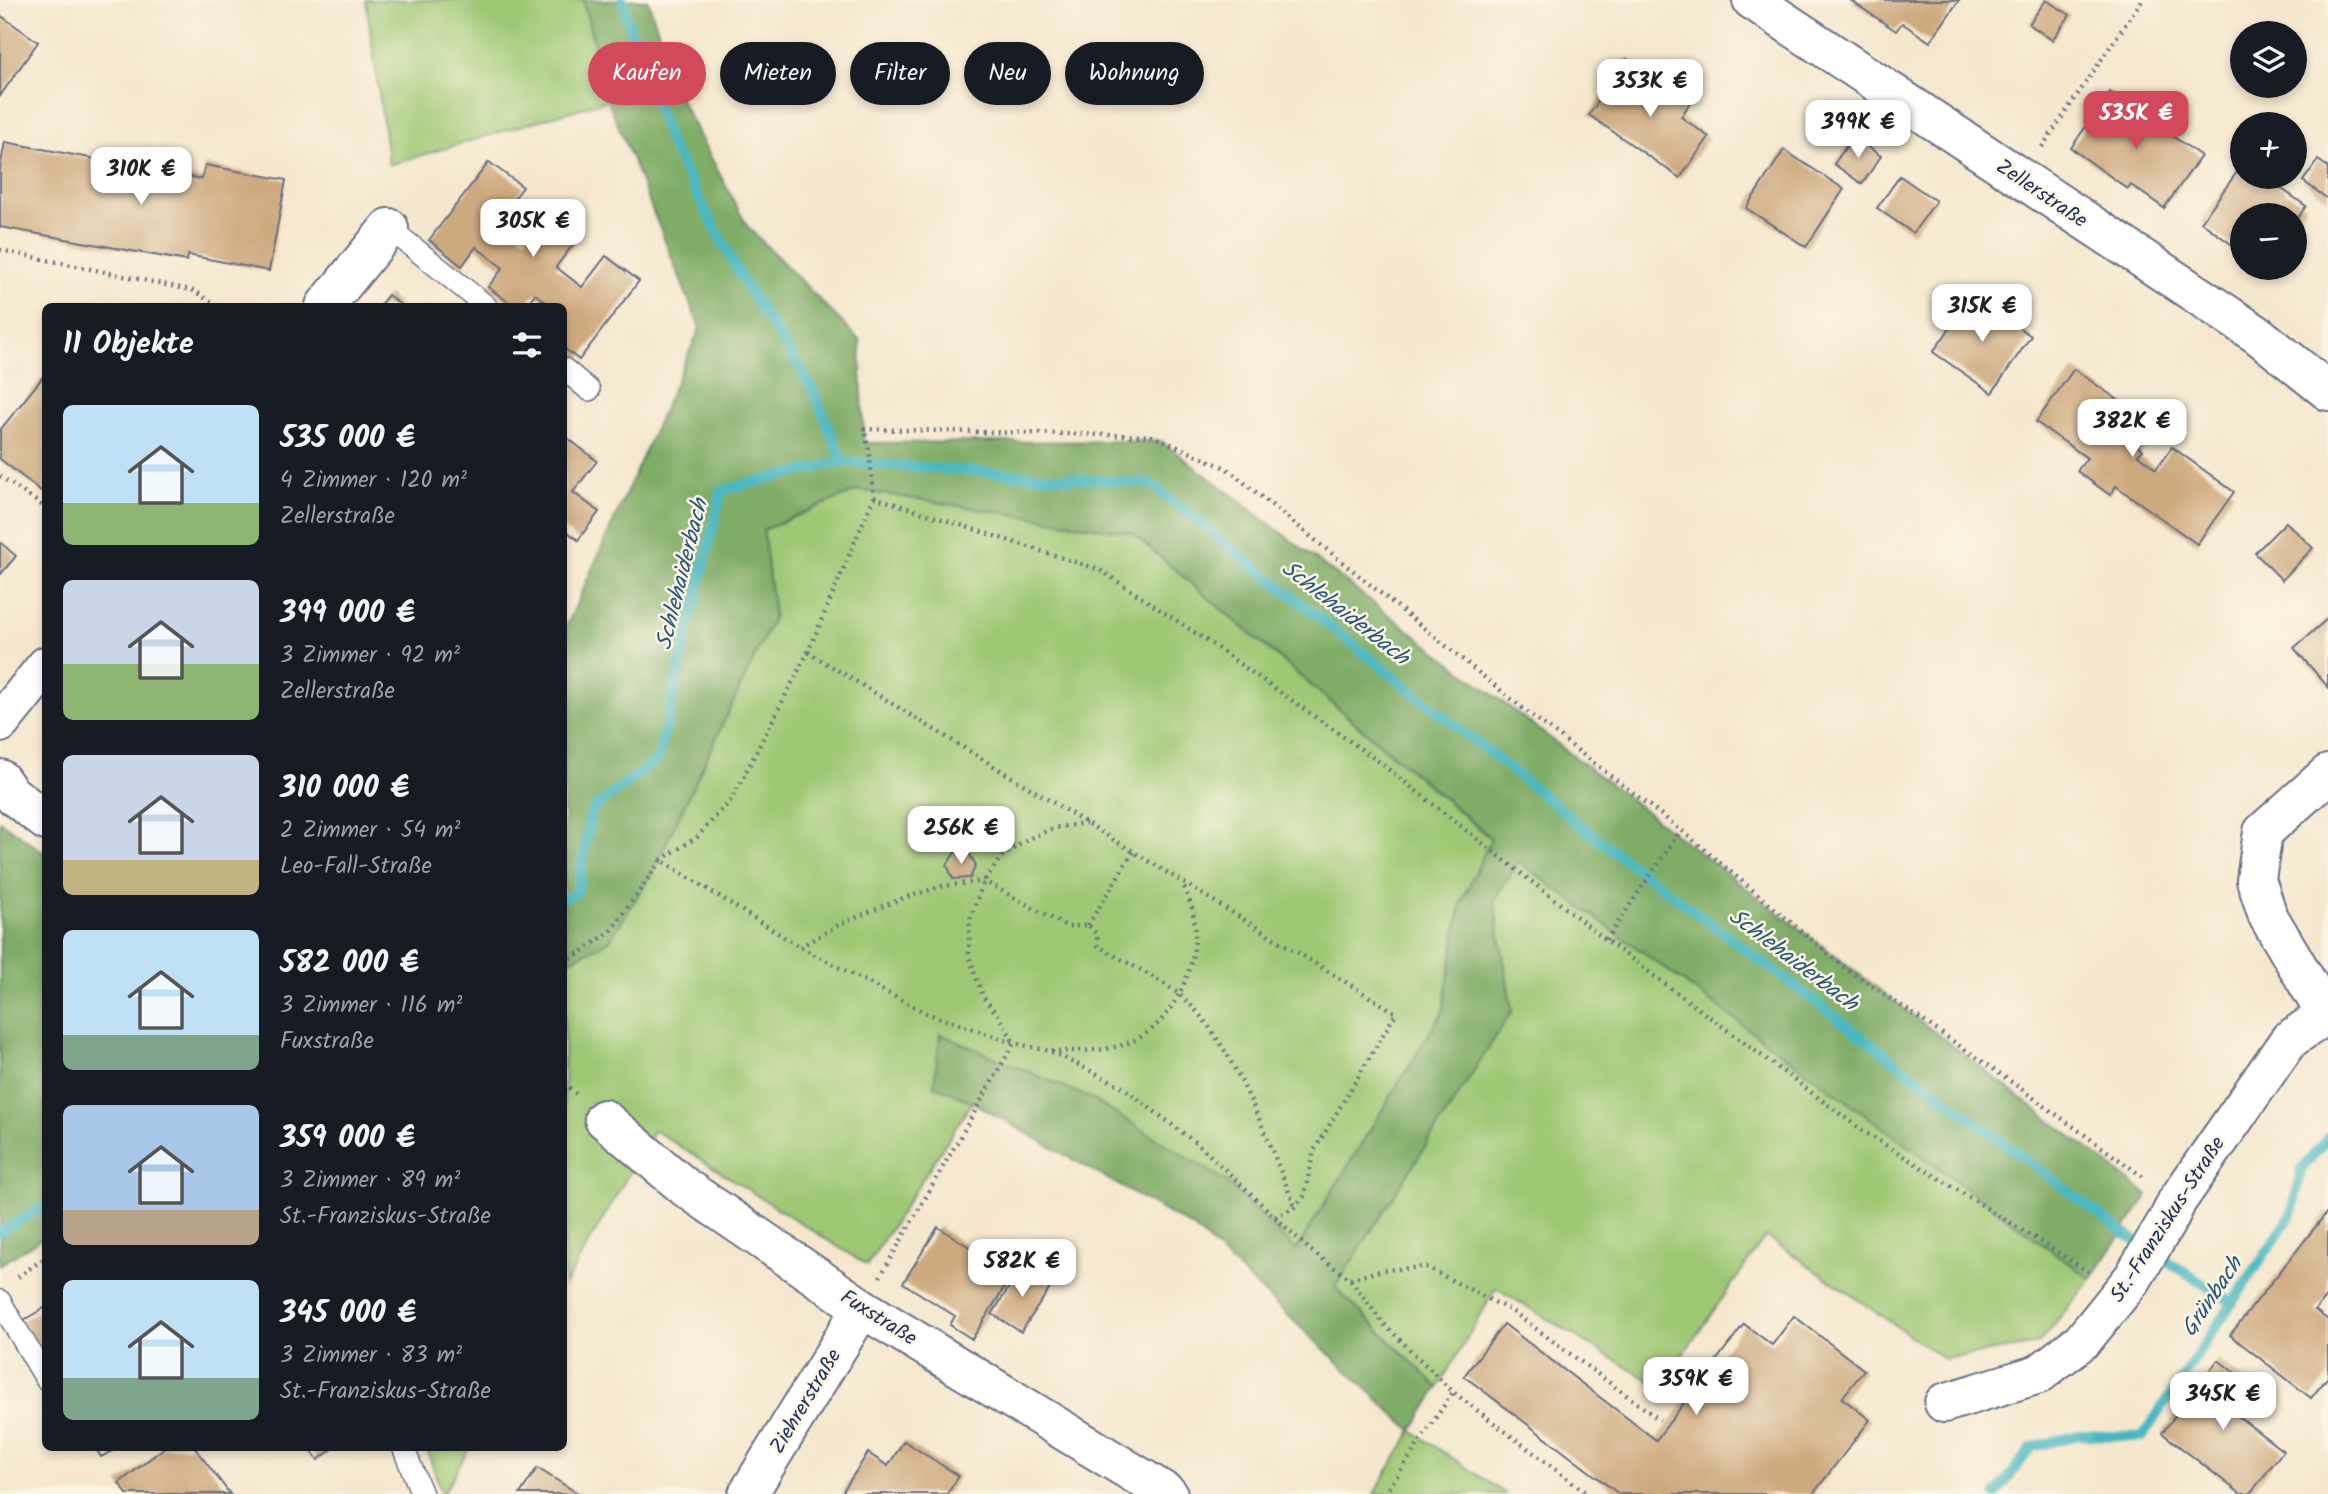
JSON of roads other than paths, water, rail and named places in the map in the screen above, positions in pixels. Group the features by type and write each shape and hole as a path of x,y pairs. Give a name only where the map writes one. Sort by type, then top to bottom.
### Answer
{"street":[{"name":"Zellerstraße","path":"1752,0 2258,335 2328,391"},
{"path":"327,303 389,228"},
{"path":"0,723 42,672"},
{"path":"2327,1016 2268,916 2256,880 2263,832 2328,774"},
{"path":"0,779 10,793 42,818"},
{"name":"St.-Franziskus-Straße","path":"1944,1402 2039,1374 2083,1340 2127,1285 2173,1208 2289,1040 2327,1016"},
{"name":"Fuxstraße","path":"604,1119 686,1188 862,1308 1168,1494"},
{"name":"Ziehrerstraße","path":"748,1494 862,1308"}],"lane":[{"path":"389,228 482,303"},
{"path":"567,372 589,390"},
{"path":"5,1293 42,1371"},
{"path":"405,1451 422,1494"}],"waterway":[{"path":"623,0 626,16 671,146 743,281 811,386 843,462"},
{"name":"Schlehaiderbach","path":"567,898 577,893 591,811 658,759 722,490 843,462 1151,484 1603,843 2124,1233 2233,1303"},
{"name":"Grünbach","path":"1996,1494 2032,1447 2079,1435 2142,1437 2292,1214 2301,1170 2328,1137"},
{"name":"Schlehaiderbach","path":"0,1232 42,1207"}]}
